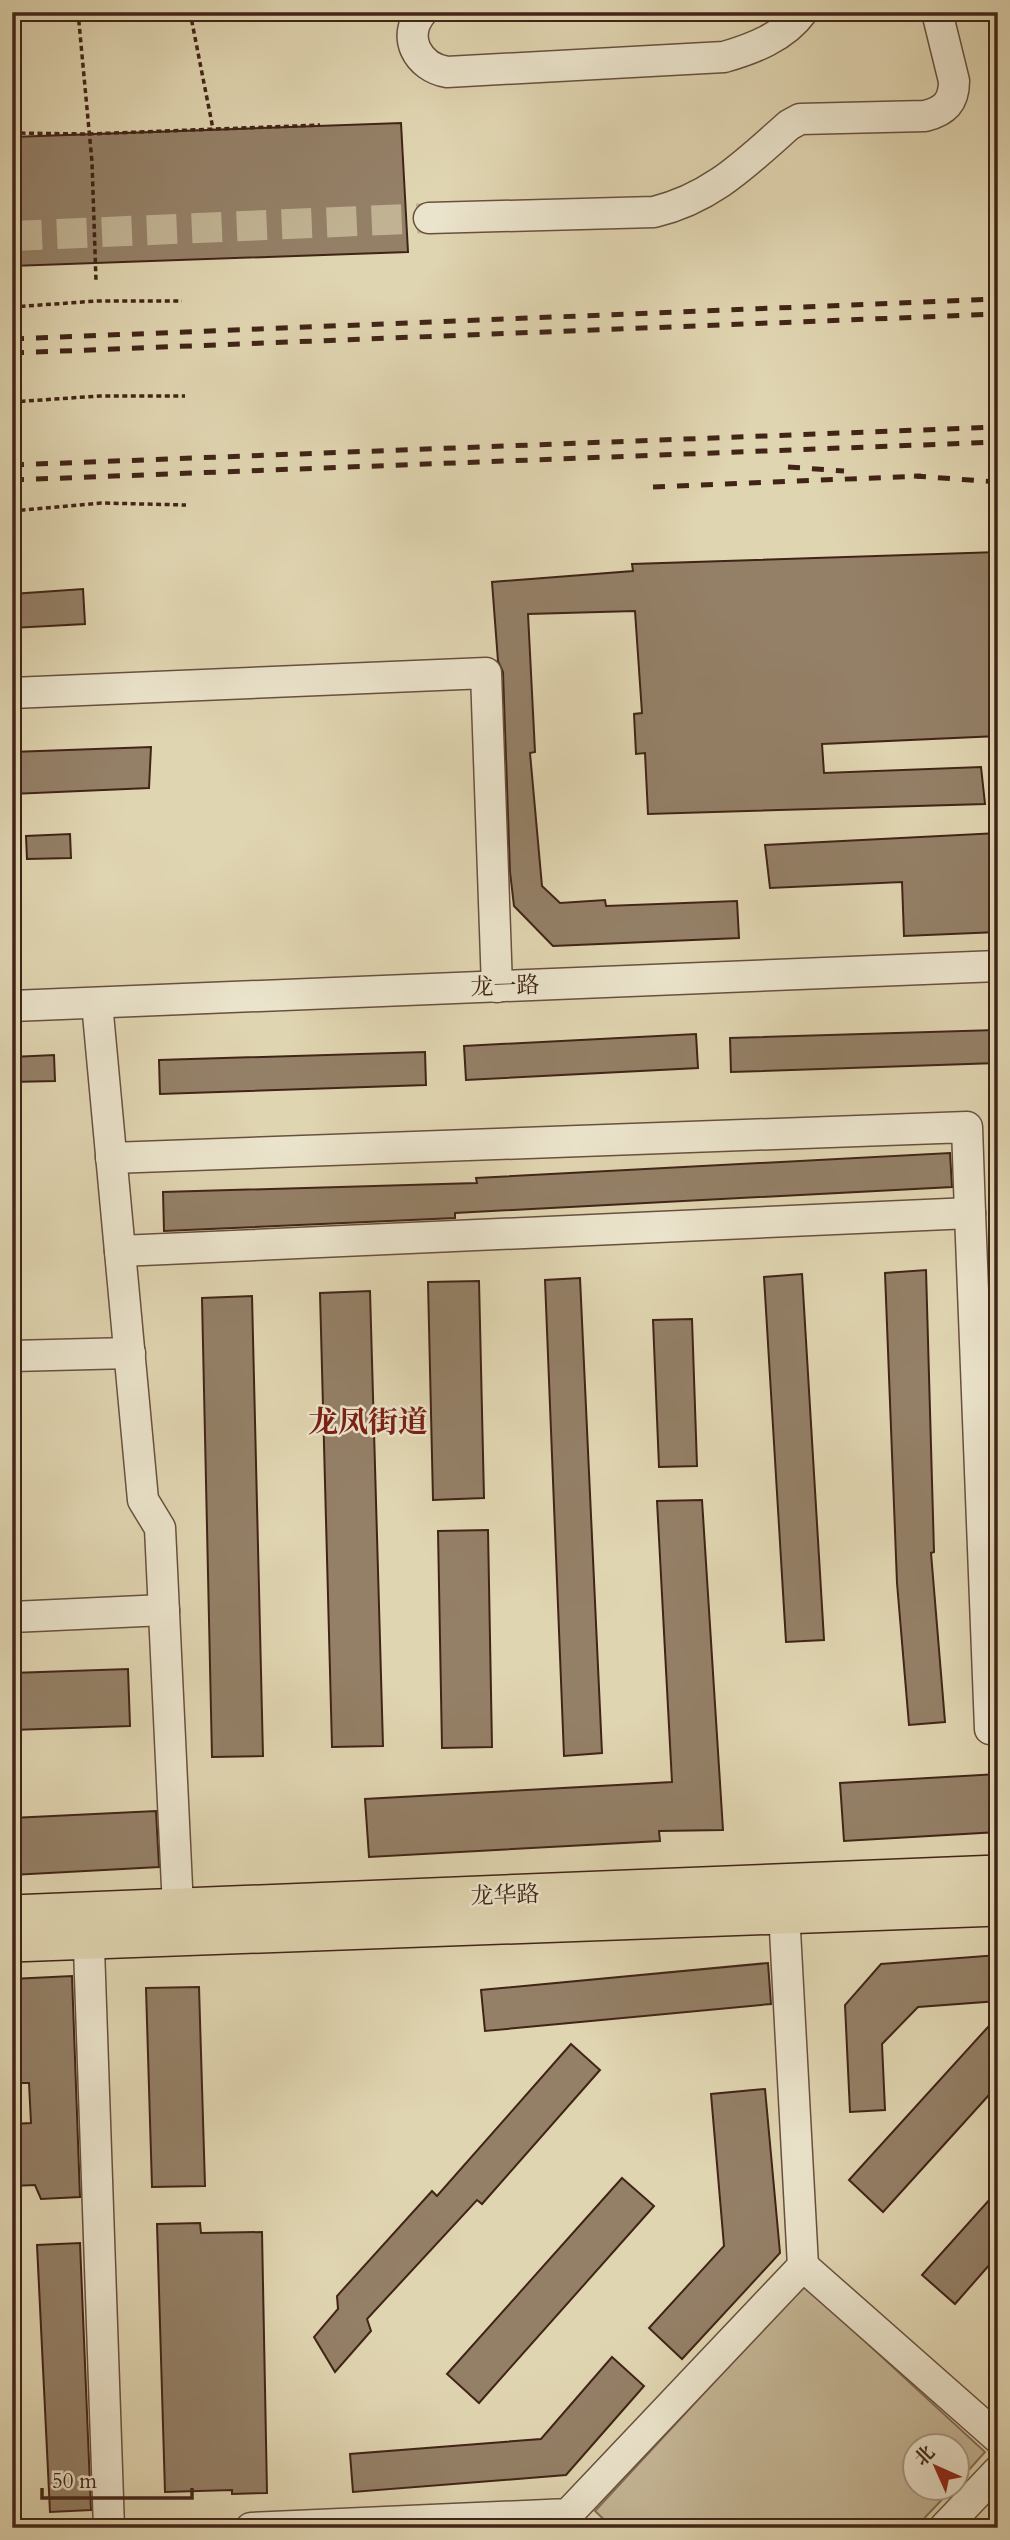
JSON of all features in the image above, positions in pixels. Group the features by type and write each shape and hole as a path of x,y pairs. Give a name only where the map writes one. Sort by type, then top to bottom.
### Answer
{"main road":[{"name":"龙华路","path":"12,1914 88,1926 178,1908 783,1899 998,1874"},
{"path":"12,1943 88,1926 783,1899 998,1907"}],"street":[{"path":"422,12 413,29 415,51 428,66 447,72 724,57 750,50 779,34 802,12"},
{"path":"429,218 654,212 701,196 725,181 789,125 800,119 925,116 939,112 949,105 954,92 954,81 937,12"},
{"path":"12,693 486,673 497,987"},
{"name":"龙一路","path":"12,1006 998,966"},
{"path":"97,1003 143,1500 160,1528 178,1908"},
{"path":"111,1158 967,1127 990,1729"},
{"path":"120,1251 970,1213"},
{"path":"12,1356 130,1353"},
{"path":"12,1617 164,1610"},
{"path":"251,2528 576,2521 803,2266 783,1899"},
{"path":"88,1926 109,2528"},
{"path":"803,2266 998,2438"},
{"path":"944,2528 998,2471"}],"path":[{"path":"78,12 92,162 96,281"},
{"path":"190,12 213,129"},
{"path":"12,134 88,134 320,125"},
{"path":"12,307 97,301 182,301"},
{"path":"12,402 99,396 184,396"},
{"path":"12,510 101,503 186,505"}],"shaded area":[{"path":"804,2285 963,2432 902,2432 902,2502 940,2502 915,2528 613,2528 595,2511"},
{"path":"972,2440 985,2452 972,2466"}],"building":[{"path":"401,123 408,252 12,266 12,137"},
{"path":"998,552 998,736 822,744 824,773 981,767 985,804 648,814 645,753 636,754 634,714 642,713 635,611 528,614 535,752 530,753 542,886 560,903 605,900 606,906 737,901 739,938 553,946 514,906 510,872 503,672 498,661 492,582 633,571 632,564"},
{"path":"83,589 85,624 12,628 12,594"},
{"path":"151,747 149,788 12,794 12,752"},
{"path":"998,833 998,932 904,936 902,882 770,888 765,845"},
{"path":"70,834 71,858 27,859 26,836"},
{"path":"996,1030 997,1063 731,1072 730,1038"},
{"path":"696,1034 698,1068 466,1080 464,1046"},
{"path":"425,1052 426,1085 160,1094 159,1060"},
{"path":"54,1055 55,1081 12,1082 12,1057"},
{"path":"950,1153 952,1187 455,1213 455,1218 164,1231 163,1192 477,1183 476,1178"},
{"path":"926,1270 934,1552 931,1553 945,1722 909,1725 897,1583 885,1273"},
{"path":"802,1274 824,1640 786,1642 764,1277"},
{"path":"580,1278 602,1753 564,1756 545,1280"},
{"path":"479,1281 484,1498 433,1500 428,1282"},
{"path":"370,1291 383,1746 332,1747 320,1293"},
{"path":"252,1296 263,1756 212,1757 202,1298"},
{"path":"692,1319 697,1466 659,1467 653,1320"},
{"path":"702,1500 723,1830 659,1831 660,1841 369,1857 365,1799 672,1782 657,1501"},
{"path":"488,1530 492,1747 442,1748 438,1531"},
{"path":"128,1669 130,1726 12,1730 12,1673"},
{"path":"998,1774 998,1832 844,1841 840,1783"},
{"path":"156,1811 159,1867 12,1875 12,1818"},
{"path":"998,1955 998,2001 918,2007 882,2044 885,2110 850,2112 845,2005 881,1964"},
{"path":"768,1963 771,2004 485,2031 481,1990"},
{"path":"72,1976 80,2197 41,2199 35,2185 12,2186 12,2124 31,2123 29,2083 12,2083 12,1979"},
{"path":"199,1987 205,2186 152,2187 146,1988"},
{"path":"998,2016 998,2085 883,2212 849,2180"},
{"path":"571,2044 600,2070 482,2204 477,2200 367,2319 371,2331 335,2372 314,2337 338,2309 337,2296 432,2191 437,2196"},
{"path":"765,2089 780,2253 682,2359 649,2328 724,2246 711,2094"},
{"path":"622,2178 654,2206 479,2403 447,2374"},
{"path":"998,2190 998,2255 955,2304 922,2275"},
{"path":"200,2223 201,2233 262,2232 267,2493 232,2494 232,2490 165,2492 157,2224"},
{"path":"80,2243 91,2510 50,2512 37,2245"},
{"path":"612,2357 644,2386 566,2475 353,2492 350,2454 541,2439"}],"tunnel":[{"path":"12,236 429,218"}],"railway":[{"path":"12,339 998,299"},
{"path":"12,353 998,314"},
{"path":"12,465 998,427"},
{"path":"12,480 998,442"},
{"path":"788,467 844,471"},
{"path":"914,476 998,482"},
{"path":"653,487 921,476"}],"district":[{"name":"龙凤街道","path":"368,1422"}]}
